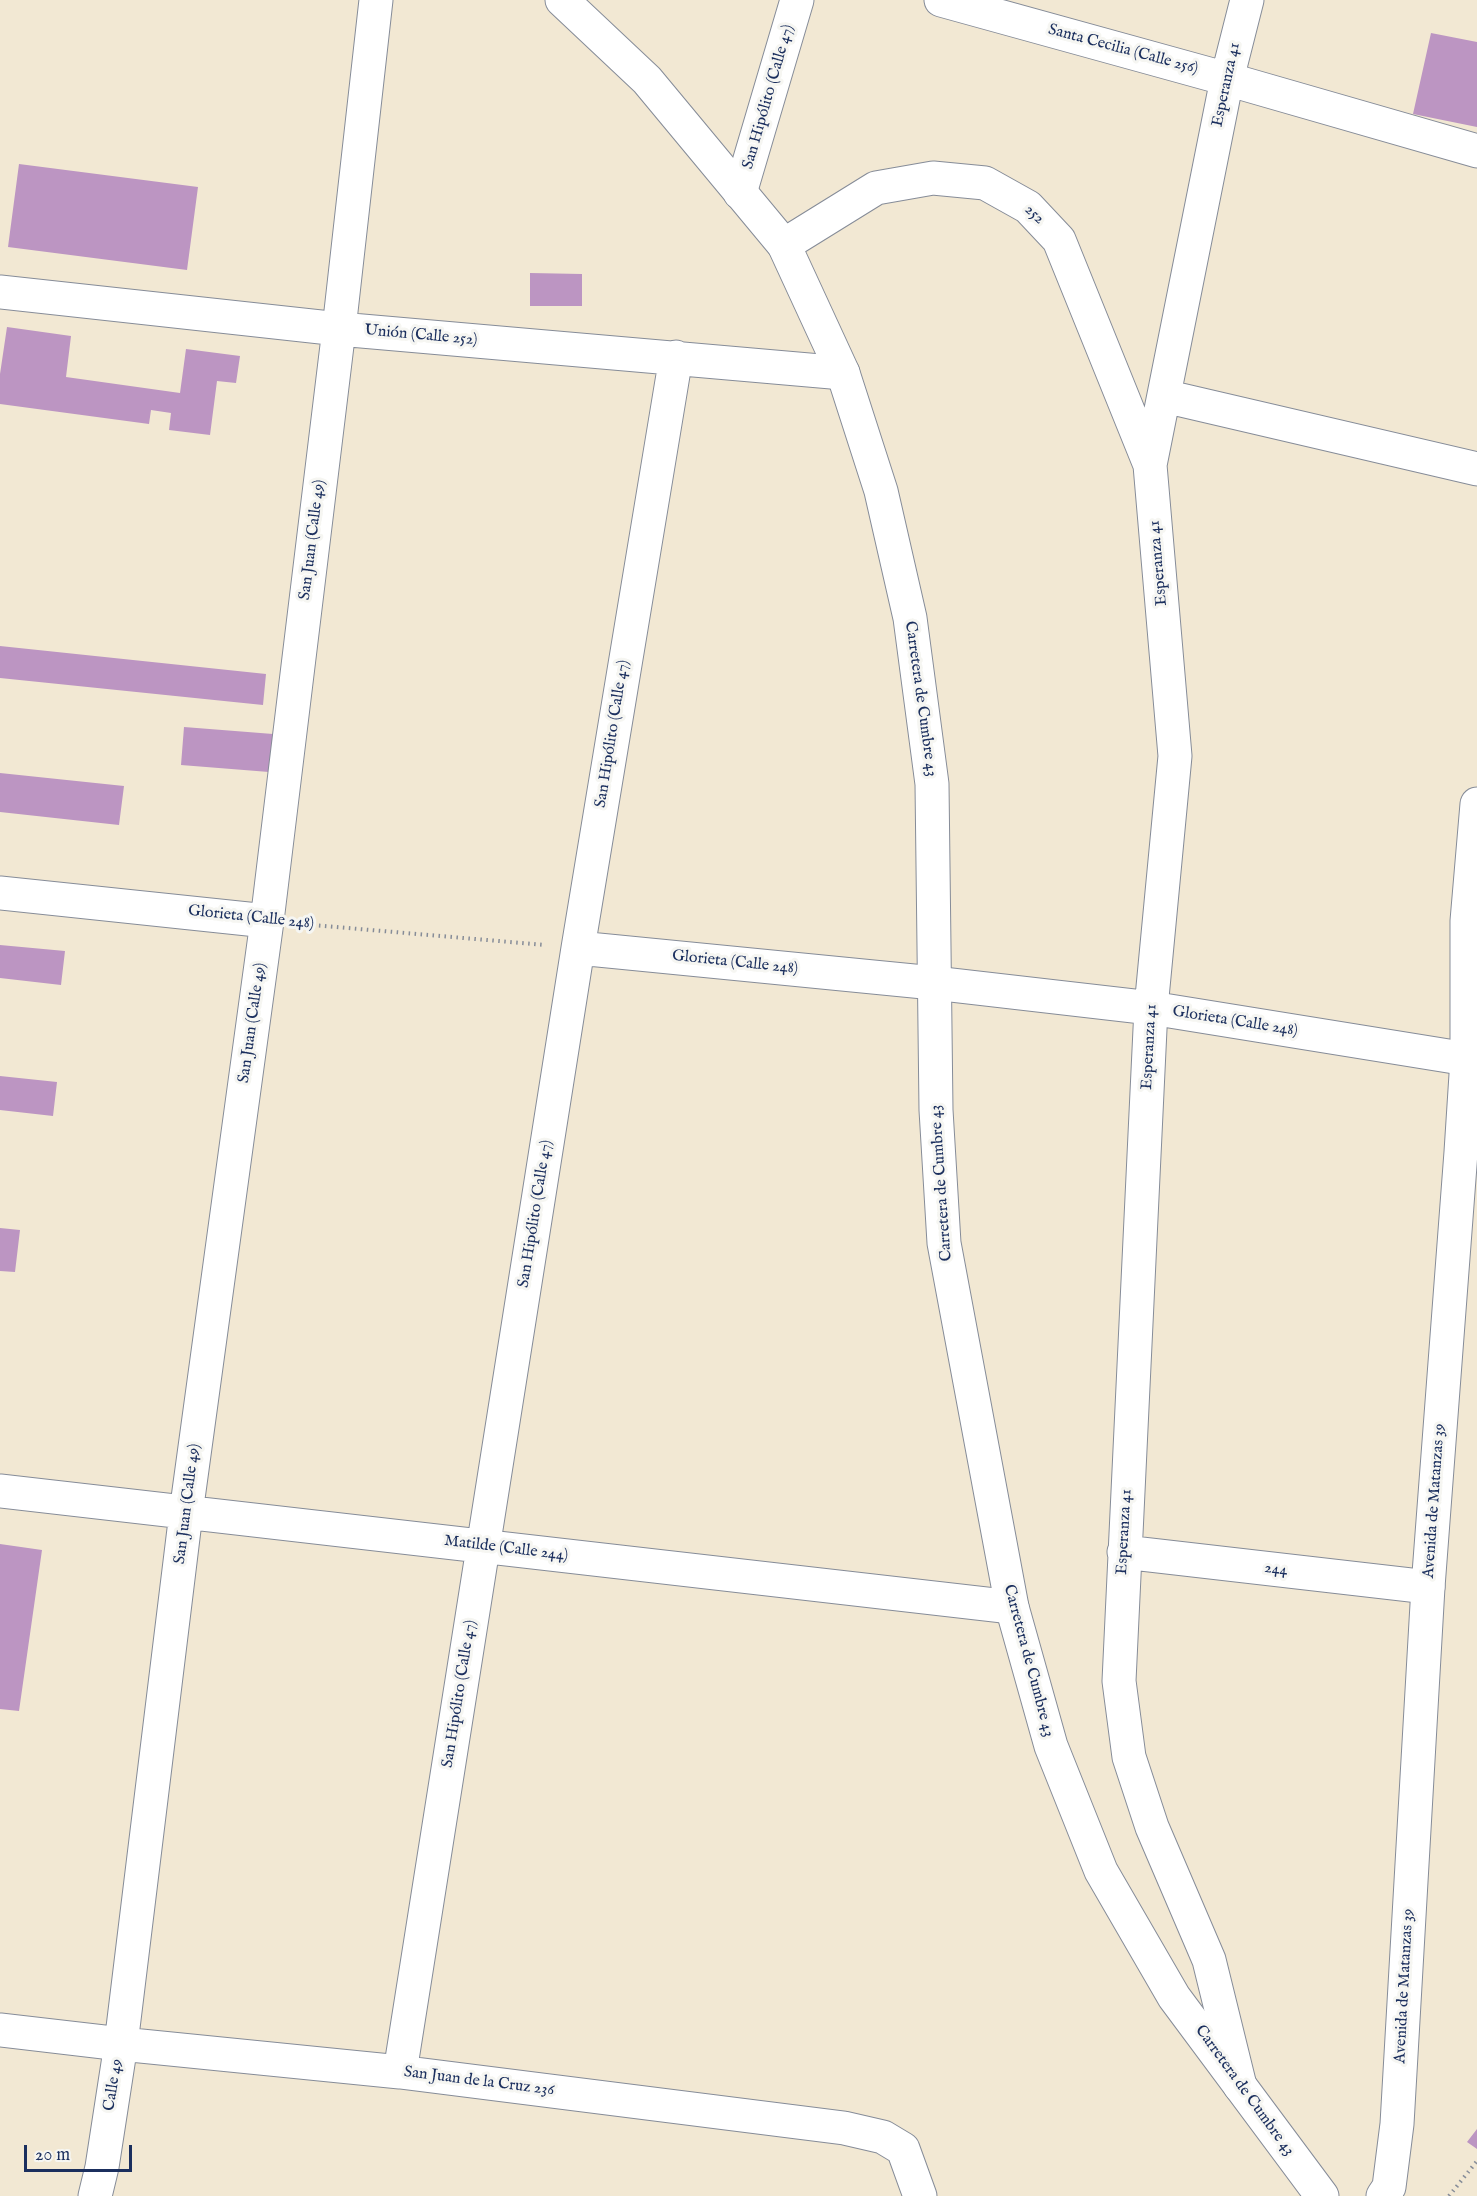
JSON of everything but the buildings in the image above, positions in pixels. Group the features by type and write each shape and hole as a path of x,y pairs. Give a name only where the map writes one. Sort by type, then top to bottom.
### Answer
{"street":[{"name":"San Juan (Calle 49)","path":"121,2044 186,1512 267,921 339,329 376,0"},
{"name":"Carretera de Cumbre 43","path":"562,0 647,80 784,245 843,374 881,491 910,618 932,784 936,1110 944,1243 1012,1607 1051,1746 1101,1871 1174,1997 1322,2196"},
{"name":"San Hipólito (Calle 47)","path":"740,193 797,0"},
{"name":"Santa Cecilia (Calle 256)","path":"941,0 1477,151"},
{"name":"Esperanza 41","path":"1240,2086 1209,1960 1152,1827 1129,1757 1119,1681 1151,1008 1175,756 1150,465 1227,79 1247,0"},
{"name":"252","path":"784,245 876,188 933,178 985,183 1028,207 1059,240 1150,465"},
{"name":"Unión (Calle 252)","path":"0,292 339,329 676,357 843,374"},
{"name":"San Hipólito (Calle 47)","path":"400,2072 578,948 676,357"},
{"path":"1164,396 1477,469"},
{"name":"Avenida de Matanzas 39","path":"1383,2196 1389,2187 1397,2124 1428,1587 1467,1059 1477,804"},
{"name":"Glorieta (Calle 248)","path":"0,893 267,921"},
{"name":"Glorieta (Calle 248)","path":"578,948 934,983 1151,1008 1467,1059"},
{"name":"Matilde (Calle 244)","path":"0,1491 1012,1607"},
{"name":"244","path":"1124,1552 1428,1587"},
{"name":"San Juan de la Cruz 236","path":"0,2030 400,2072 844,2128 884,2137 903,2149 920,2196"},
{"name":"Calle 49","path":"95,2196 102,2168 121,2044"}],"path":[{"name":"Glorieta (Calle 248)","path":"267,921 578,948"},
{"path":"1449,2196 1477,2161"}]}
